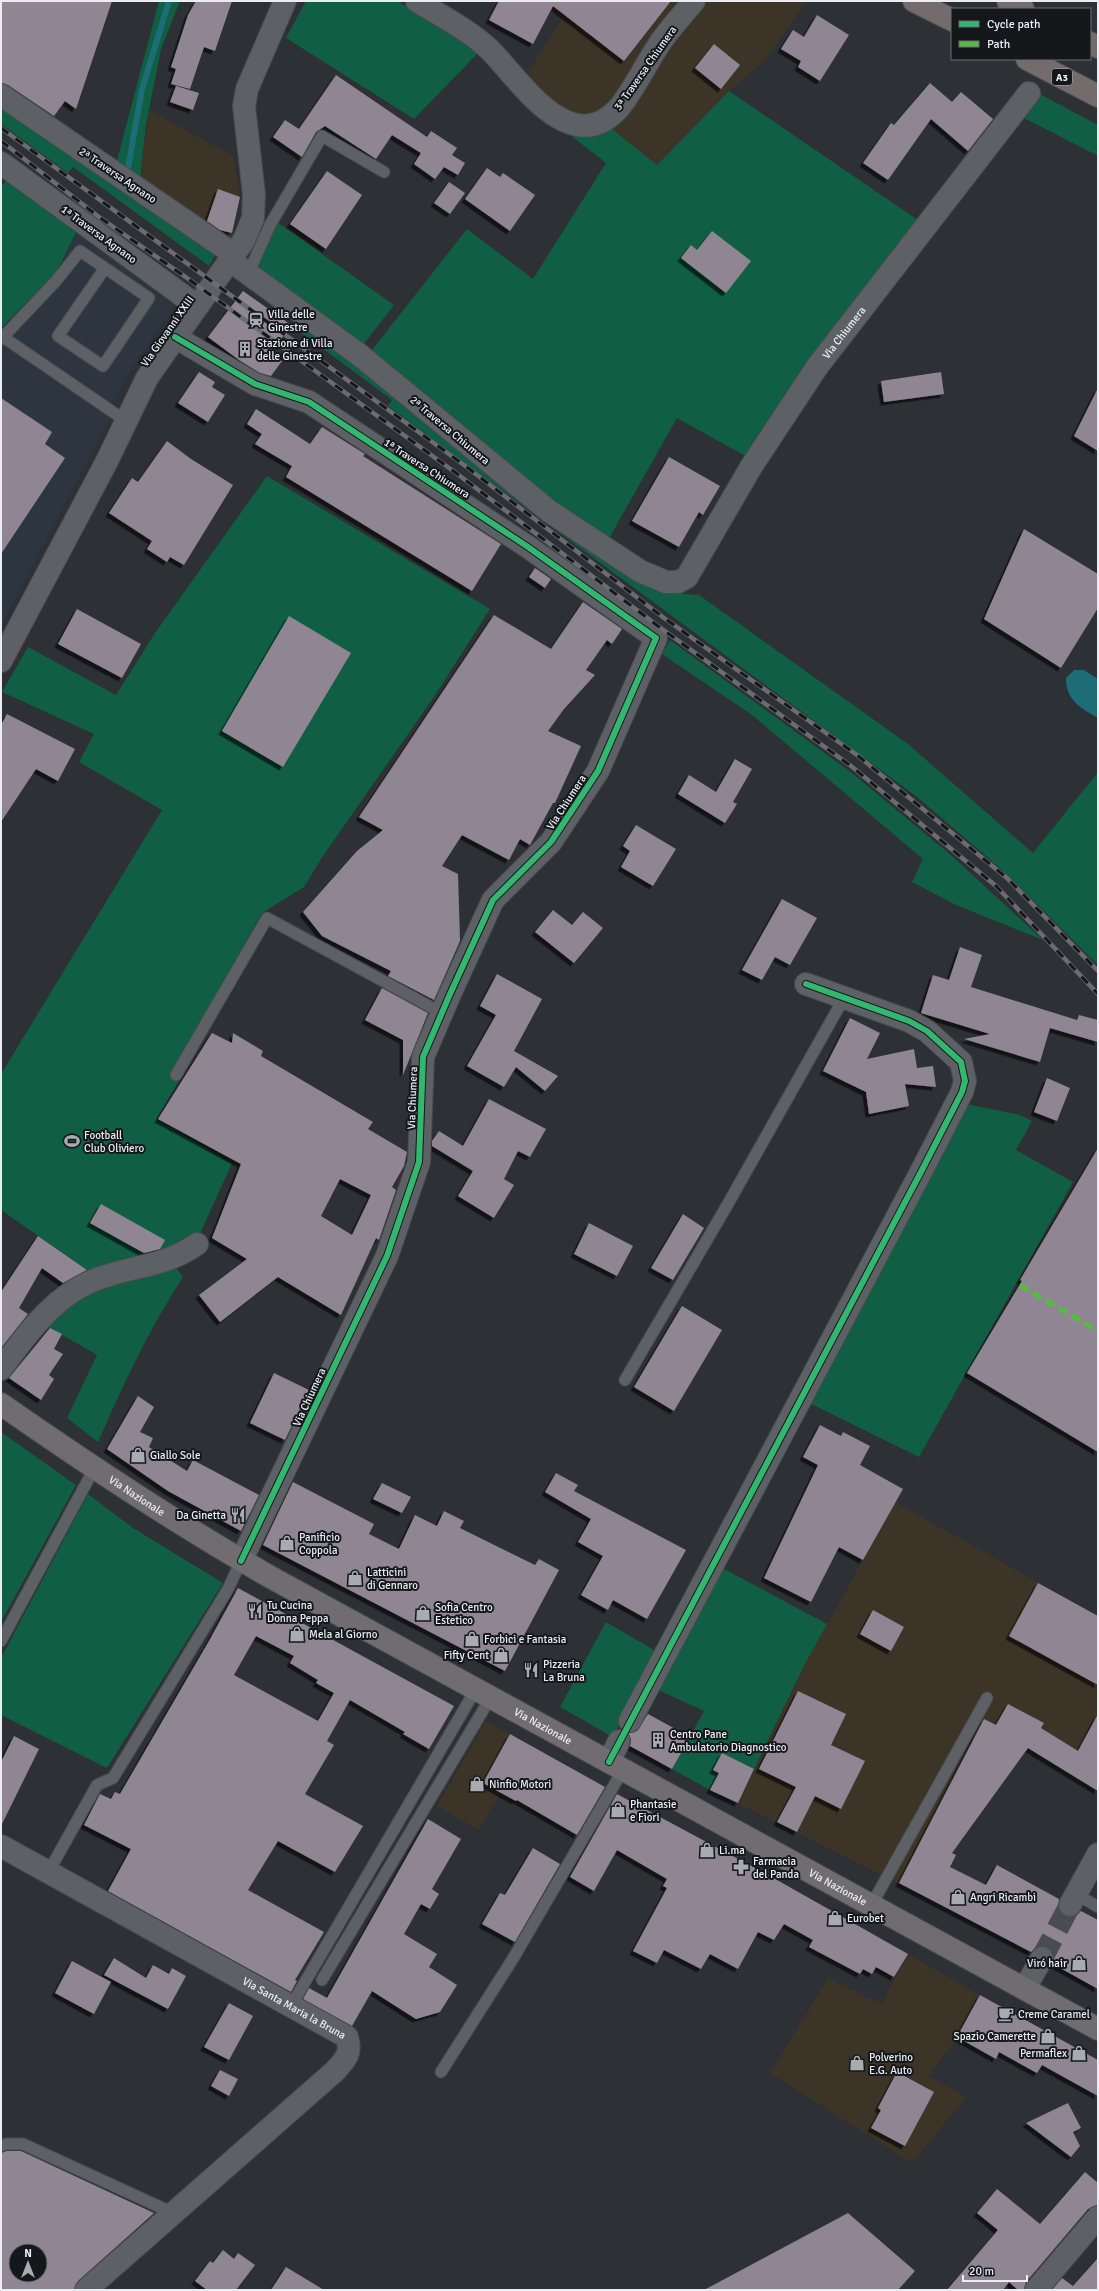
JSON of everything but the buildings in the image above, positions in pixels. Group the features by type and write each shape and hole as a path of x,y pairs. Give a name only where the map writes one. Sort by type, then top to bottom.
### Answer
{"highway":[{"path":"914,1 951,20"},
{"path":"1008,1 1021,8"},
{"name":"A3","path":"1028,60 1098,96"}],"main road":[{"name":"Via Nazionale","path":"1,1404 94,1469 241,1561 872,1904 1098,2029"}],"street":[{"name":"Via Giovanni XXIII","path":"1,661 107,462 147,378 196,306 233,258 253,218 254,195 244,106 247,89 285,1"},
{"name":"3ª Traversa Chiumera","path":"417,1 489,49 539,105 551,114 575,124 594,125 608,118 618,109 659,44 694,1"},
{"name":"Via Chiumera","path":"678,582 687,577 751,467 817,367 1028,93"},
{"name":"2ª Traversa Agnano","path":"1,95 233,258"},
{"name":"1ª Traversa Agnano","path":"3,167 196,306"},
{"name":"2ª Traversa Chiumera","path":"233,258 248,274 361,356 548,511 640,571 666,582 678,582"},
{"name":"1ª Traversa Chiumera","path":"175,337 255,384 309,402 528,547 656,638"},
{"name":"Via Chiumera","path":"241,1561 387,1256 400,1224 419,1162 424,1057 442,1012 493,900 551,842 598,771 656,638"},
{"path":"630,1721 922,1170 965,1081 961,1062 927,1031 909,1021 806,984"},
{"path":"1,1369 32,1327 62,1299 102,1277 181,1256 197,1244"},
{"path":"616,1766 619,1741"},
{"name":"Via Santa Maria la Bruna","path":"1,1846 347,2037 350,2047 348,2057 329,2076 86,2290"},
{"path":"1073,1900 1098,1854"},
{"path":"1025,1988 1042,1958"},
{"path":"1036,2290 1098,2217"}],"lane":[{"path":"248,274 270,225 322,136 384,172"},
{"path":"105,268 58,336 103,366 150,298 80,251 56,281 2,338 126,421"},
{"path":"176,1076 267,918 442,1012"},
{"path":"625,1380 726,1209 844,998"},
{"path":"1,1641 94,1469"},
{"path":"48,1873 97,1785 113,1778 228,1589 241,1561"},
{"path":"322,1980 483,1693"},
{"path":"291,2006 483,1693"},
{"path":"872,1904 987,1698"},
{"path":"442,2072 514,1956 616,1766"},
{"path":"1073,1900 1098,1907"},
{"path":"1,2146 6,2144 23,2144 173,2213"}],"shaded area":[{"path":"535,1 684,1 608,110 590,115 575,114 555,109 524,78 563,17"},
{"path":"706,1 807,1 765,60 729,91 657,165 612,129 626,114 666,52"},
{"path":"149,110 233,156 240,197 232,233 228,241 140,180"},
{"path":"78,228 178,302 132,367 114,400 108,422 1,626 1,328 56,273"},
{"path":"895,1502 1098,1616 1098,1791 1028,1748 961,1840 953,1854 949,1851 914,1891 738,1803 805,1664"},
{"name":"Ninfio Motori","path":"486,1721 528,1744 479,1830 437,1806"},
{"name":"Polverino E.G. Auto","path":"908,1954 980,1995 957,2037 929,2076 966,2097 912,2163 770,2073 828,1978 881,2004"}],"green space":[{"path":"159,1 180,1 161,49 146,125 140,180 116,164"},
{"path":"306,1 397,1 439,24 479,52 414,119 286,38"},
{"path":"729,91 918,220 747,457 677,418 607,542 546,502 368,355 467,229 533,279 606,163 565,131 590,134 612,129 657,165"},
{"path":"1038,93 1098,125 1098,156 1022,117"},
{"path":"1,106 218,250 209,266 73,167 68,173 1,124"},
{"path":"10,177 78,228 56,273 2,327 1,186"},
{"path":"277,222 394,305 360,349 258,266"},
{"path":"270,297 639,580 672,593 699,595 908,744 1033,853 1098,772 1098,965 1001,869 917,797 388,406 392,400 291,325 294,321 267,302"},
{"path":"267,476 490,609 436,694 323,856 304,887 262,913 170,1075 179,1081 156,1119 232,1163 199,1236 166,1256 89,1271 1,1210 1,1074 162,810 79,762 94,734 2,692 28,647 116,695 155,633"},
{"path":"670,640 852,773 952,856 1043,940 956,905 912,882 923,859 752,715 662,654"},
{"path":"966,1104 1020,1115 1032,1121 1016,1150 1073,1182 919,1457 807,1402"},
{"path":"175,1266 183,1277 137,1358 98,1442 67,1418 97,1355 43,1324 66,1302 104,1285"},
{"path":"1,1432 76,1485 1,1622"},
{"path":"88,1494 133,1528 223,1583 107,1768 1,1715 1,1658"},
{"path":"717,1565 827,1624 805,1664 754,1769 722,1753 713,1770 719,1773 710,1790 672,1769 704,1711 654,1688"},
{"path":"606,1622 659,1653 613,1737 560,1707"}],"water":[{"path":"1074,670 1084,670 1098,679 1098,718 1080,707 1071,698 1068,692 1066,678"}],"waterway":[{"path":"128,168 142,89 169,1"}],"tunnel":[{"path":"1042,1958 1070,1905"}],"railway":[{"path":"1,128 464,465 664,618 857,755 1007,878 1098,971"},
{"path":"1,141 99,217 187,278 456,473 658,626 851,766 996,886 1098,994"}],"marked path":[{"path":"1020,1285 1098,1331"}],"cycle path":[{"path":"175,337 255,384 309,402 528,547 656,638 598,771 551,842 493,900 450,994 423,1057 419,1162 387,1256 241,1561"},
{"path":"609,1762 922,1170 962,1092 965,1081 961,1062 927,1031 909,1021 806,984"}],"place":[{"name":"Villa delle Ginestre","path":"256,320"},
{"name":"Stazione di Villa delle Ginestre","path":"245,349"},
{"name":"Football Club Oliviero","path":"72,1141"},
{"name":"Giallo Sole","path":"138,1455"},
{"name":"Da Ginetta","path":"238,1515"},
{"name":"Panificio Coppola","path":"287,1543"},
{"name":"Latticini di Gennaro","path":"355,1578"},
{"name":"Tu Cucina Donna Peppa","path":"255,1611"},
{"name":"Sofia Centro Estetico","path":"423,1613"},
{"name":"Mela al Giorno","path":"297,1634"},
{"name":"Forbici e Fantasia","path":"472,1639"},
{"name":"Fifty Cent","path":"501,1655"},
{"name":"Pizzeria La Bruna","path":"531,1670"},
{"name":"Centro Pane Ambulatorio Diagnostico","path":"658,1740"},
{"name":"Ninfio Motori","path":"477,1784"},
{"name":"Phantasie e Fiori","path":"618,1810"},
{"name":"Li.ma","path":"707,1850"},
{"name":"Farmacia del Panda","path":"741,1867"},
{"name":"Angri Ricambi","path":"958,1897"},
{"name":"Eurobet","path":"835,1918"},
{"name":"Viró hair","path":"1079,1963"},
{"name":"Creme Caramel","path":"1006,2014"},
{"name":"Spazio Camerette","path":"1048,2036"},
{"name":"Permaflex","path":"1079,2053"},
{"name":"Polverino E.G. Auto","path":"857,2063"}]}
